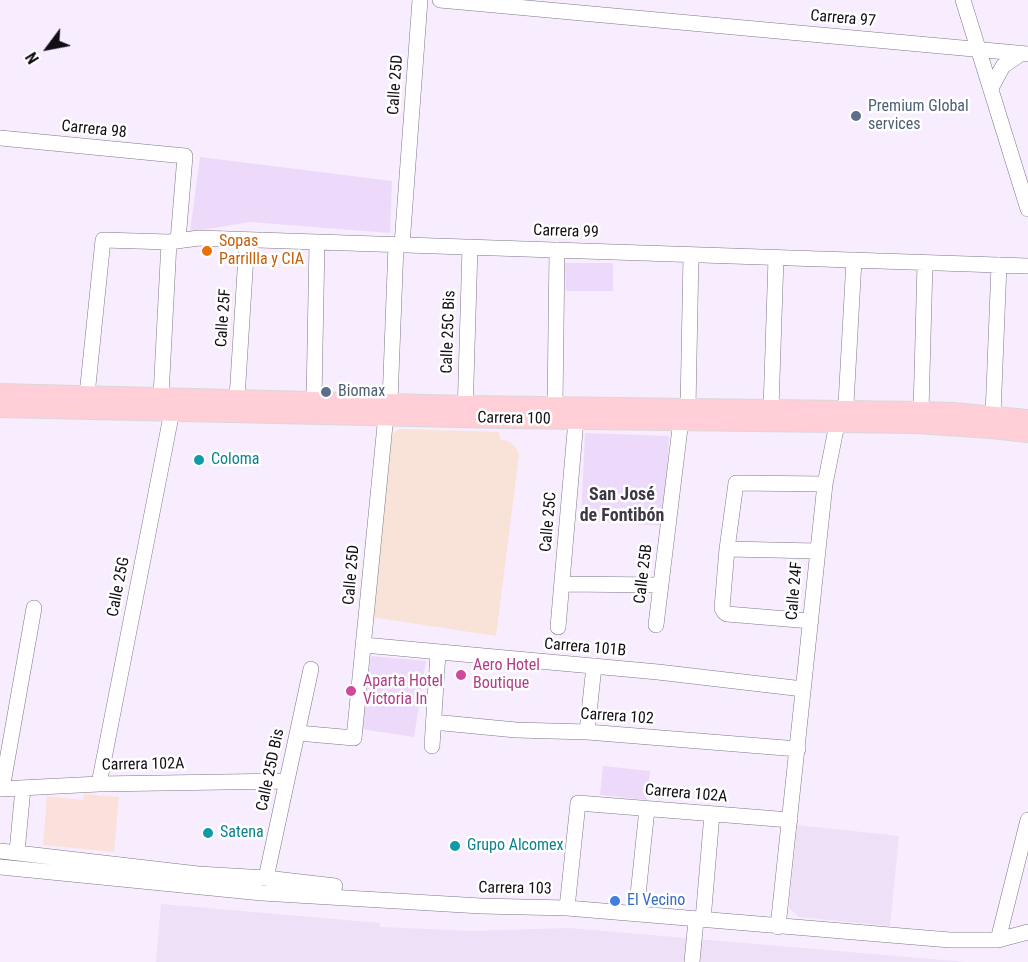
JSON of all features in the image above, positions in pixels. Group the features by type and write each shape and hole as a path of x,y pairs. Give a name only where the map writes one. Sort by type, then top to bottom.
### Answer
{"main road":[{"name":"Carrera 100","path":"0,393 465,411 576,420 771,409 1028,433"},
{"name":"Carrera 100","path":"0,408 237,398 314,399 388,408"},
{"name":"Carrera 100","path":"465,411 555,405 684,414 840,417 921,411 1028,419"}],"street":[{"name":"Calle 25D","path":"298,733 354,738 388,408 420,0"},
{"name":"Carrera 97","path":"440,0 1025,53"},
{"path":"963,0 1028,209"},
{"path":"991,88 1004,66 1025,53"},
{"name":"Carrera 98","path":"0,138 185,156"},
{"name":"Calle 25G","path":"99,784 169,401 173,242 185,156"},
{"name":"Carrera 99","path":"87,395 103,240 173,242 199,238 1028,266"},
{"name":"Calle 25F","path":"237,398 247,240"},
{"path":"314,399 317,242"},
{"name":"Calle 25C Bis","path":"465,411 470,247"},
{"path":"555,405 557,250"},
{"name":"Calle 25B","path":"656,625 684,414 691,255"},
{"path":"771,409 776,258"},
{"name":"Calle 24F","path":"778,927 825,484 840,417 846,404 854,260"},
{"path":"921,411 925,263"},
{"path":"993,415 999,265"},
{"name":"Calle 25C","path":"558,627 576,420"},
{"path":"811,621 724,612 722,608 727,549 736,483 825,484"},
{"path":"727,549 817,552"},
{"path":"562,584 661,585"},
{"path":"1,789 34,608"},
{"name":"Carrera 101B","path":"364,645 594,666 803,689"},
{"path":"432,746 438,653"},
{"path":"587,732 594,666"},
{"name":"Calle 25D Bis","path":"266,878 312,669"},
{"name":"Carrera 102","path":"433,722 516,730 587,732 798,749"},
{"name":"Carrera 102A","path":"1,789 99,784 287,781"},
{"path":"17,852 23,788"},
{"name":"Carrera 102A","path":"567,908 578,803 790,820"},
{"path":"636,914 647,809"},
{"path":"692,962 712,814"},
{"path":"998,940 1022,866 1028,820"},
{"path":"0,851 198,874 266,878 335,886"},
{"name":"Carrera 103","path":"0,867 262,893 482,906 567,908 950,940 998,940 1028,932"}],"shaded area":[{"path":"200,157 392,181 390,233 250,222 190,232"},
{"path":"565,263 613,263 613,291 566,291"},
{"path":"400,429 499,432 500,439 510,442 516,448 519,455 496,636 371,617 389,436"},
{"path":"585,433 669,436 664,526 581,521"},
{"path":"371,656 426,661 414,737 361,729"},
{"path":"603,766 650,771 647,800 600,795"},
{"path":"84,794 119,797 114,852 43,845 47,796 83,800"},
{"path":"797,825 899,836 890,926 799,917 789,908"},
{"path":"161,904 380,923 380,927 473,931 569,928 966,962 156,962"}],"place":[{"name":"Premium Global services","path":"856,116"},
{"name":"Sopas Parrillla y CIA","path":"207,251"},
{"name":"Biomax","path":"326,392"},
{"name":"Coloma","path":"199,460"},
{"name":"Aero Hotel Boutique","path":"461,675"},
{"name":"Aparta Hotel Victoria In","path":"351,691"},
{"name":"Satena","path":"208,833"},
{"name":"Grupo Alcomex","path":"455,846"},
{"name":"El Vecino","path":"615,901"}],"district":[{"name":"San José de Fontibón","path":"622,505"}]}
